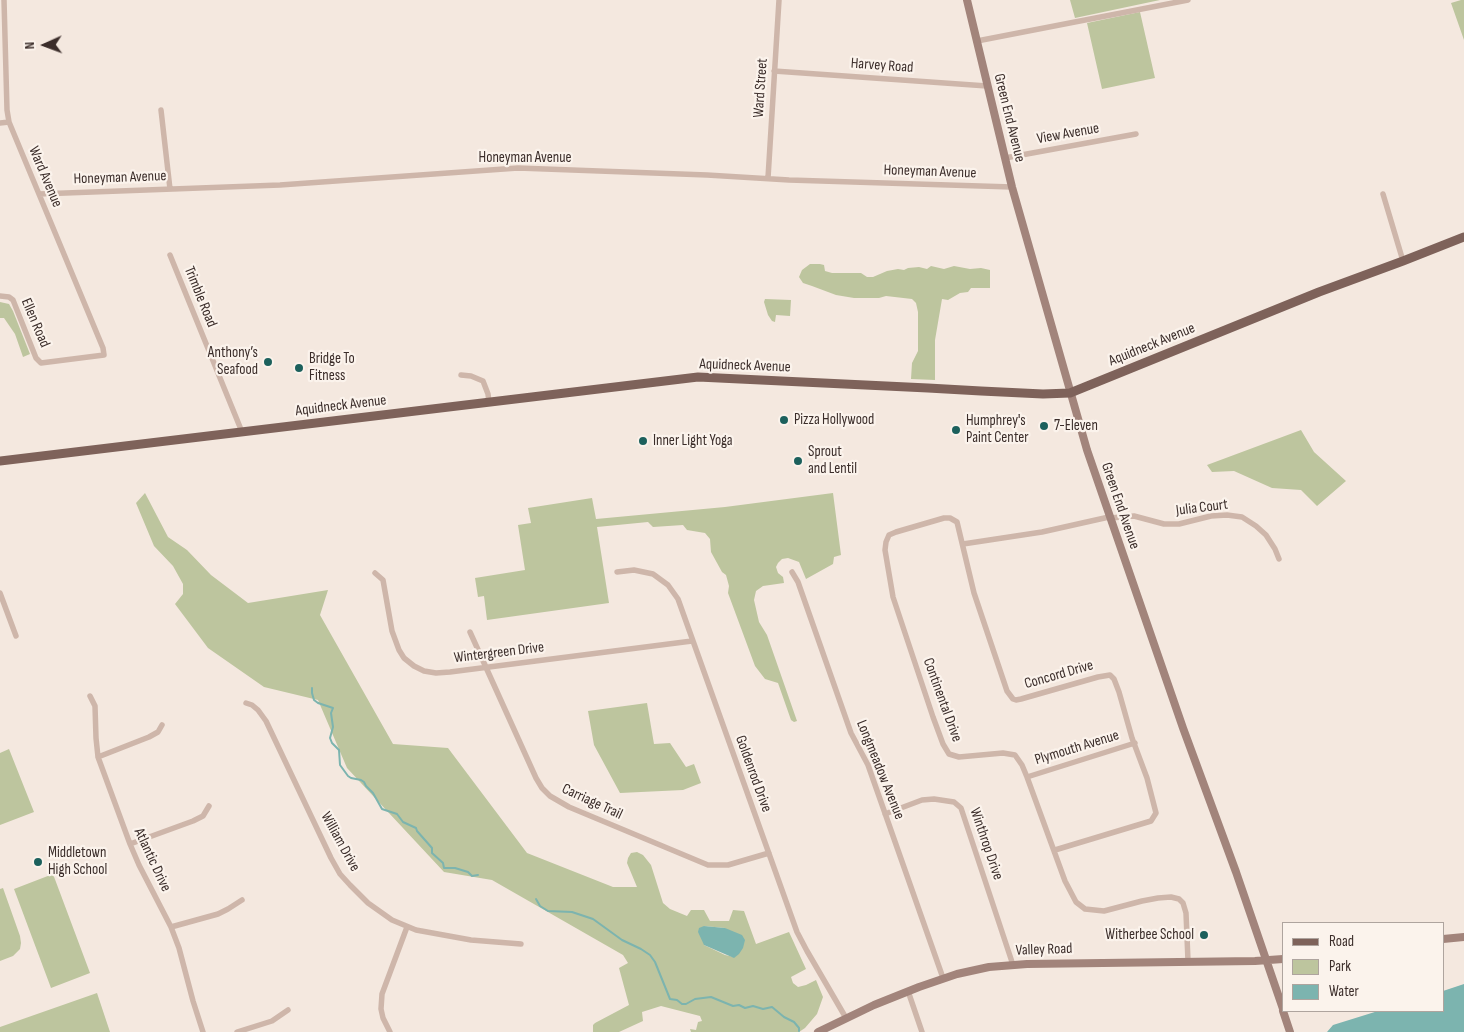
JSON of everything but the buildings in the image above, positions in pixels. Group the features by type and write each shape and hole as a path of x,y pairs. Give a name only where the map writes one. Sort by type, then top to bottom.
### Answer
{"main road":[{"name":"Green End Avenue","path":"968,0 1012,187 1087,450 1282,1007"},
{"name":"Aquidneck Avenue","path":"0,461 698,377 981,392 1070,393 1311,295 1403,262 1464,237"},
{"path":"1444,939 1464,937"},
{"name":"Valley Road","path":"818,1032 908,991 943,978 989,967 1085,962 1282,959"},
{"name":"Green End Avenue","path":"1284,1012 1290,1032"}],"street":[{"name":"Ward Avenue","path":"4,0 7,110 9,122 104,348 104,355"},
{"name":"Ward Street","path":"768,178 779,0"},
{"path":"977,41 1188,0"},
{"name":"Harvey Road","path":"774,71 987,86"},
{"path":"160,110 170,189"},
{"path":"0,123 9,122"},
{"name":"View Avenue","path":"1005,158 1136,134"},
{"name":"Honeyman Avenue","path":"39,194 280,185 518,168 1012,187"},
{"path":"1383,194 1403,262"},
{"name":"Trimble Road","path":"170,255 242,432"},
{"name":"Ellen Road","path":"0,296 13,300 36,358 40,363 104,355"},
{"path":"461,375 471,376 483,382 490,402"},
{"name":"Julia Court","path":"1110,517 1134,516 1164,524 1179,524 1211,516 1227,515 1242,517 1266,535 1279,559"},
{"path":"963,544 1042,532 1110,517"},
{"name":"Continental Drive","path":"963,544 958,522 950,518 944,518 913,526 889,535 885,550 893,597 943,744 949,754 959,757 1003,753 1015,755 1027,777 1065,881 1076,902 1086,909 1104,911 1158,898 1171,897 1183,903 1186,913 1188,961"},
{"name":"Concord Drive","path":"963,544 974,593 1010,696 1016,700 1098,676 1110,676 1114,679 1119,692 1153,798 1156,813 1151,821 1055,850"},
{"name":"Goldenrod Drive","path":"617,572 634,570 653,574 668,585 678,599 797,932 846,1018"},
{"name":"Longmeadow Avenue","path":"792,572 798,582 851,733 855,743 866,759 943,978"},
{"name":"Wintergreen Drive","path":"375,573 383,580 394,641 404,658 424,671 450,672 487,668 692,641"},
{"path":"0,593 16,636"},
{"name":"Carriage Trail","path":"470,632 536,778 550,796 559,802 708,865 728,866 769,853"},
{"name":"Atlantic Drive","path":"90,696 95,706 98,757 130,844 179,948 192,1001 203,1032"},
{"name":"William Drive","path":"246,703 258,710 266,721 340,874 359,896 376,910 407,927 471,940 521,944"},
{"path":"98,757 149,737 158,732 162,725"},
{"name":"Plymouth Avenue","path":"1027,777 1135,744"},
{"name":"Winthrop Drive","path":"886,814 922,800 934,798 954,802 961,808 1013,965"},
{"path":"130,844 193,821 203,816 209,806"},
{"path":"171,928 218,914 228,910 242,900"},
{"path":"390,1032 381,1009 382,994 407,927"},
{"path":"908,991 922,1032"},
{"path":"237,1032 272,1021 288,1010"}],"green space":[{"path":"1070,0 1160,0 1075,18"},
{"path":"1464,0 1464,40 1451,3"},
{"path":"1140,12 1155,78 1102,89 1087,23"},
{"path":"810,264 824,265 825,271 832,273 861,273 867,277 898,269 904,270 919,267 927,269 931,266 944,269 954,266 970,269 981,268 990,270 990,288 971,288 968,292 960,293 948,300 942,299 935,340 935,380 911,379 912,363 918,351 918,312 916,303 912,299 886,296 879,298 854,298 836,295 803,283 799,277 802,270"},
{"path":"765,299 791,300 790,316 776,315 775,322 772,321 768,315 764,302"},
{"path":"0,302 9,304 30,354 23,357 15,334 4,318 0,318"},
{"path":"1301,430 1314,452 1346,481 1317,506 1301,490 1272,488 1234,471 1212,472 1207,465"},
{"path":"145,493 168,537 187,550 211,575 248,603 328,590 320,615 393,744 448,748 527,853 613,887 637,887 627,863 631,853 637,852 643,855 651,865 663,903 670,909 687,916 691,910 704,910 710,921 729,921 733,910 744,911 756,944 789,932 806,969 791,977 793,983 798,987 816,980 823,997 817,1014 799,1032 691,1032 690,1029 696,1030 698,1022 702,1021 700,1016 661,1006 642,1012 643,1021 619,1032 593,1032 593,1025 595,1023 629,1005 619,968 628,963 623,955 492,880 444,872 347,768 318,700 264,687 208,648 175,604 183,594 183,584 173,566 154,546 136,503","holes":["704,926 725,928 734,957 704,945"]},
{"path":"833,493 841,555 834,557 833,564 806,579 799,562 788,558 782,559 776,567 778,573 783,577 784,583 763,586 756,591 754,600 759,622 767,635 797,721 794,722 791,720 778,683 765,679 755,666 728,593 729,586 726,575 722,572 711,552 710,539 705,533 687,530 683,525 653,527 648,522 597,527 609,603 487,620 484,596 478,597 475,578 525,570 518,525 531,523 528,508 592,498 596,519 725,507"},
{"path":"647,703 654,744 670,743 686,767 694,764 701,783 683,790 620,793 594,745 588,711"},
{"path":"9,749 34,812 0,825 0,753"},
{"path":"53,874 90,973 51,988 14,889"},
{"path":"3,888 21,943 20,949 13,956 0,961 0,889"},
{"path":"97,993 110,1032 0,1032 0,1027"}],"water":[{"path":"704,926 725,928 742,935 745,940 739,954 734,958 704,945 698,932 699,928"},
{"path":"1464,984 1464,1032 1327,1032 1333,1025 1375,1012 1444,1012 1444,991"}],"waterway":[{"path":"312,688 314,700 333,708 331,713 333,727 330,738 339,750 340,765 348,776 364,782 382,809 397,814 403,822 416,828 432,848 432,853 443,863 444,868 455,868 468,872 472,876 478,875"},
{"path":"536,899 540,906 548,911 572,912 593,919 622,940 650,955 655,962 670,999 686,1004 695,999 711,997 733,1006 739,1005 745,1008 753,1006 763,1009 772,1007 784,1017 794,1022 799,1031"}],"place":[{"name":"Anthony’s Seafood","path":"268,362"},
{"name":"Bridge To Fitness","path":"299,368"},
{"name":"Pizza Hollywood","path":"784,420"},
{"name":"7-Eleven","path":"1044,426"},
{"name":"Humphrey's Paint Center","path":"956,430"},
{"name":"Inner Light Yoga","path":"643,441"},
{"name":"Sprout and Lentil","path":"798,461"},
{"name":"Middletown High School","path":"38,862"},
{"name":"Witherbee School","path":"1204,935"}]}
